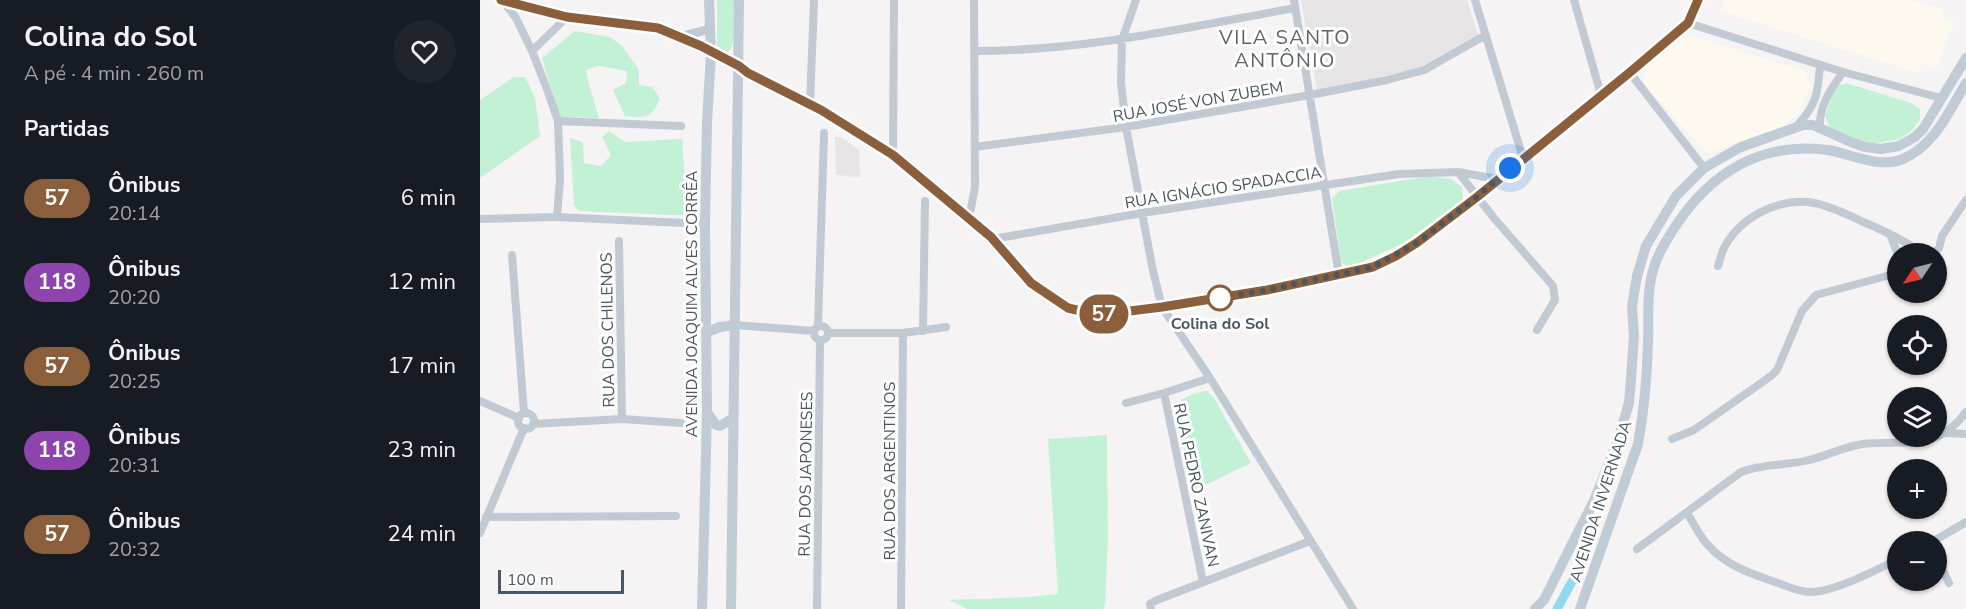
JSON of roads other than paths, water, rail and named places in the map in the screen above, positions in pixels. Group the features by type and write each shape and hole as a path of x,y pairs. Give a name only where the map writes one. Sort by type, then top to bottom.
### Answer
{"main road":[{"name":"AVENIDA JOAQUIM ALVES CORRÊA","path":"702,609 707,412 705,224 711,53 709,0"},
{"path":"731,609 738,0"},
{"name":"AVENIDA INVERNADA","path":"1535,609 1544,600 1594,501 1619,437 1629,404 1634,336 1632,306 1637,276 1646,246 1676,196 1704,168 1741,147 1797,127 1813,125 1820,127 1865,147 1881,149 1899,146 1915,137 1923,129 1966,58"},
{"name":"AVENIDA INVERNADA","path":"1580,609 1638,444 1647,369 1649,288 1654,266 1671,233 1689,206 1711,183 1738,165 1758,157 1796,148 1830,151 1873,162 1902,159 1915,152 1935,134 1966,83"},
{"path":"1796,148 1812,145 1819,140 1820,127"},
{"path":"707,332 735,325"},
{"path":"707,412 716,425 720,426 733,418"}],"street":[{"path":"501,0 567,17 658,28 739,66 748,73 850,127 893,155 993,239 1031,283 1068,308 1098,315 1267,290 1373,267 1396,256 1477,197 1688,23 1698,0"},
{"path":"501,0 516,18 532,51 558,121 560,179 557,217"},
{"path":"810,105 814,0"},
{"path":"893,155 894,0"},
{"path":"969,219 975,187 974,0"},
{"path":"1136,0 1122,40 1121,83 1126,127 1162,307 1210,378 1353,609"},
{"path":"1474,0 1523,158"},
{"path":"1574,0 1601,95"},
{"path":"975,51 1009,51 1122,40 1294,4 1339,275"},
{"path":"532,51 567,17"},
{"path":"1688,23 1820,65 1941,98"},
{"path":"679,37 710,29"},
{"name":"RUA JOSÉ VON ZUBEM","path":"975,147 1126,127 1387,80 1424,70 1486,35"},
{"path":"1797,127 1812,108 1815,100 1820,65"},
{"path":"1820,127 1821,109 1844,72"},
{"path":"1629,73 1704,168"},
{"path":"558,121 681,126"},
{"path":"824,134 814,335 820,340 827,337 828,333"},
{"path":"1458,172 1554,286 1555,300 1537,330"},
{"name":"RUA IGNÁCIO SPADACCIA","path":"993,239 1142,213 1399,174 1458,172 1497,179"},
{"path":"1940,243 1966,200"},
{"path":"923,331 925,201"},
{"path":"1718,266 1724,248 1743,226 1763,211 1780,205 1812,203 1832,208 1905,243"},
{"path":"480,219 557,217 705,224"},
{"path":"1890,234 1893,243"},
{"name":"RUA DOS CHILENOS","path":"620,241 622,419"},
{"path":"512,255 522,416 520,425 524,428"},
{"path":"1672,439 1694,430 1772,376 1777,370 1803,311 1816,295 1887,275"},
{"path":"735,325 816,328 825,326 828,333"},
{"path":"828,333 903,333 946,327"},
{"name":"RUA DOS ARGENTINOS","path":"901,609 903,333"},
{"name":"RUA DOS JAPONESES","path":"817,609 820,340"},
{"path":"1126,403 1210,378"},
{"name":"RUA PEDRO ZANIVAN","path":"1164,393 1203,582"},
{"path":"480,401 522,416 529,414 533,417 533,424"},
{"path":"1947,433 1966,412"},
{"path":"524,428 529,428 533,424 622,419 681,423"},
{"path":"480,533 524,428"},
{"path":"1947,434 1966,434"},
{"path":"1637,549 1741,472 1754,467 1806,461 1859,444 1887,443"},
{"path":"1687,512 1706,543 1724,560 1740,570 1795,590 1812,592 1828,589 1887,564"},
{"path":"486,517 676,516"},
{"path":"1947,533 1966,522"},
{"path":"1150,609 1150,604 1156,600 1310,541"},
{"path":"1947,579 1949,583"}],"waterway":[{"path":"1557,609 1586,556"}],"place":[{"name":"Colina do Sol","path":"1220,298"}],"district":[{"name":"VILA SANTO ANTÔNIO","path":"1285,48"}]}
